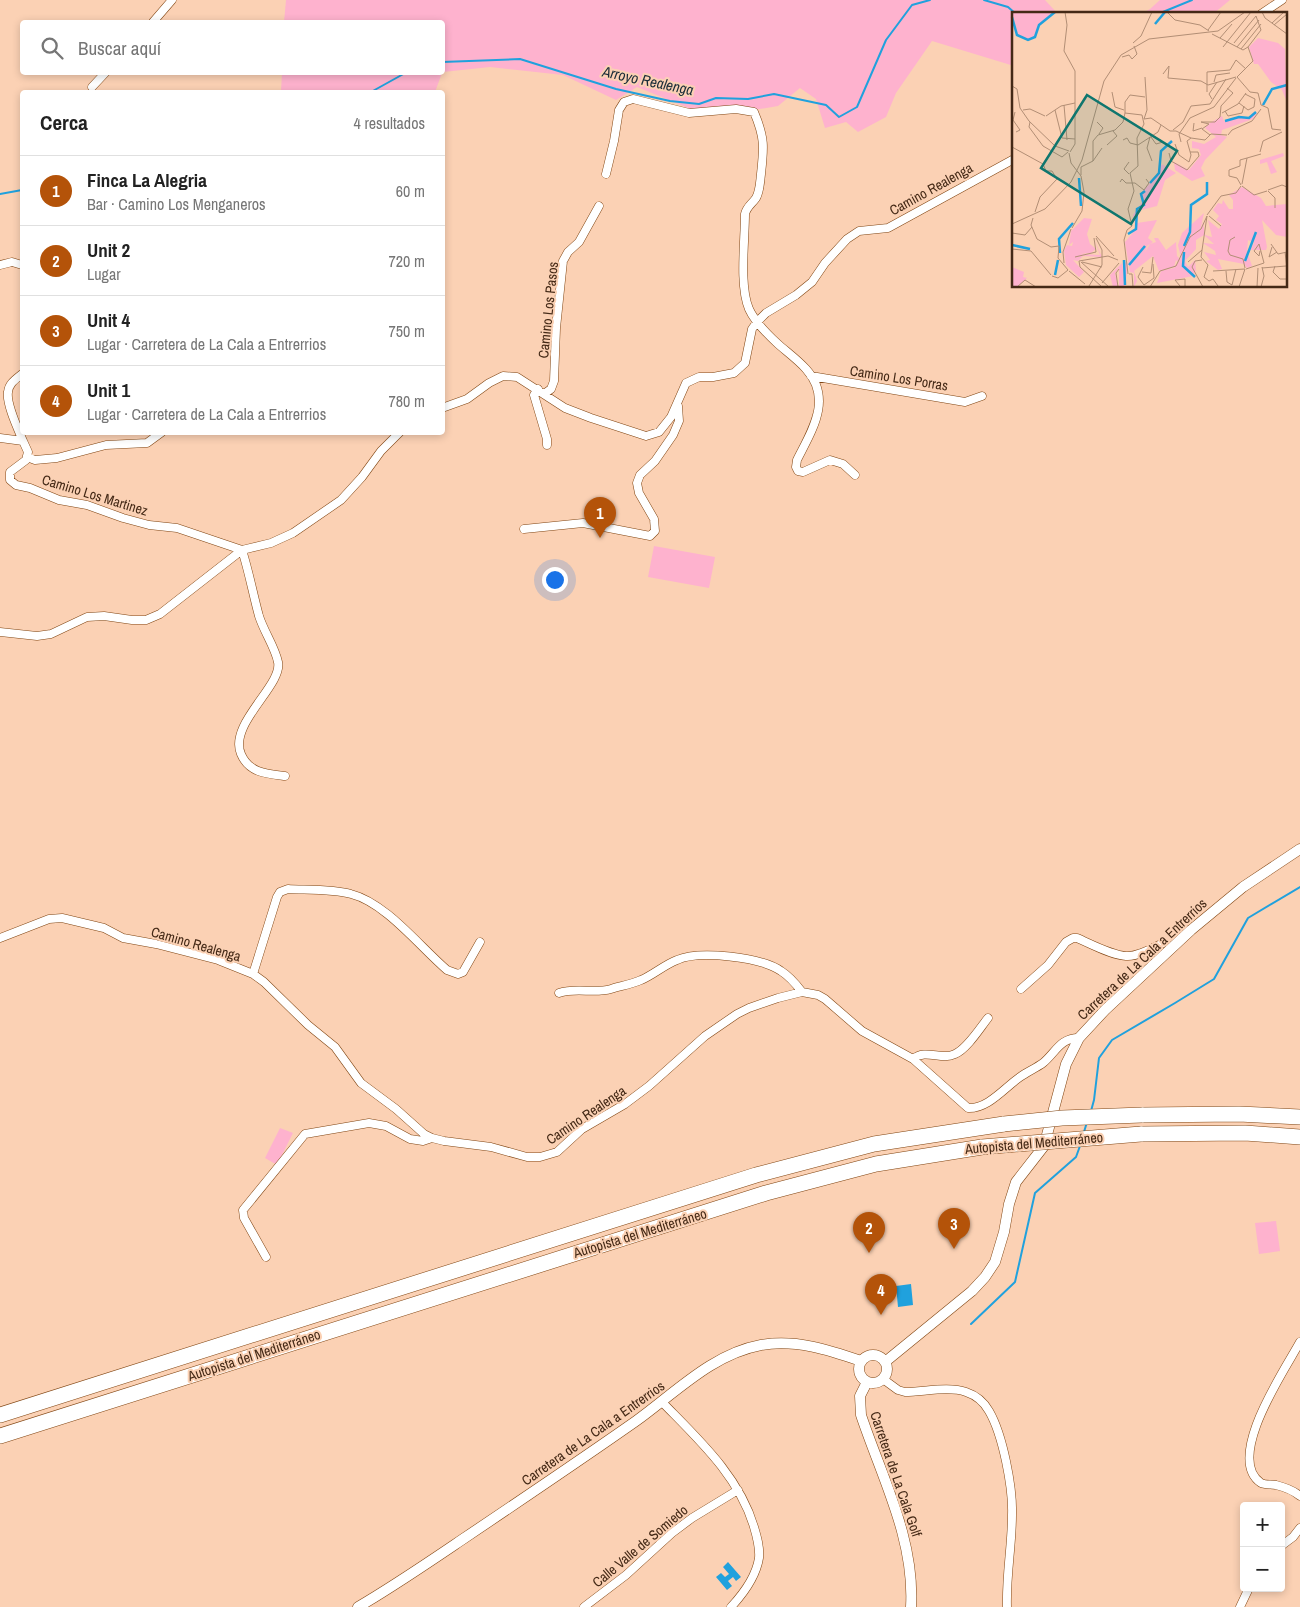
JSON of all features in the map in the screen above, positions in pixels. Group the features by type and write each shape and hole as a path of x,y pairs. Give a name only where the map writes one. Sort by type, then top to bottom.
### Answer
{"highway":[{"name":"Autopista del Mediterráneo","path":"0,1415 756,1175 874,1144 1004,1124 1062,1118 1239,1114 1300,1118"},
{"name":"Autopista del Mediterráneo","path":"0,1436 766,1193 876,1164 982,1147 1141,1134 1245,1133 1300,1137"}],"street":[{"path":"155,20 172,0"},
{"path":"1264,12 1282,0"},
{"path":"92,87 103,75"},
{"path":"606,174 619,110 624,102 633,99 689,113 736,109 754,112 761,128 764,147 756,198 747,208 745,214 744,290 750,309 758,322 767,334 806,369 814,381 820,399 819,412 797,460 796,467 798,471 804,472 830,460 836,460 855,475"},
{"name":"Camino Realenga","path":"445,407 467,398 503,376 517,377 565,408 646,436 658,432 671,417 686,383 699,377 713,377 734,373 745,363 752,330 758,322 766,313 796,295 812,282 825,263 848,239 859,231 888,228 1012,160"},
{"name":"Camino Los Pasos","path":"541,392 551,388 554,381 556,328 563,261 568,252 579,242 599,206"},
{"path":"0,265 12,262 20,264"},
{"path":"20,376 12,383 7,392 20,433"},
{"name":"Camino Los Porras","path":"811,376 965,402 982,396"},
{"path":"541,392 534,395 547,439 547,445"},
{"path":"524,529 583,523 650,536 655,531 654,519 639,492 637,483 640,475 655,461 673,435 679,421 678,404"},
{"path":"21,435 28,452 27,457 35,460 57,458 106,445 147,443 158,435"},
{"path":"0,632 37,636 51,634 86,617 104,616 146,620 160,614 242,550 270,543 293,533 341,500 362,477 381,451 397,435"},
{"path":"0,438 23,441"},
{"name":"Camino Los Martinez","path":"27,457 26,460 10,472 10,480 16,484 58,500 87,505 149,525 177,528 242,550"},
{"path":"242,550 260,618 279,664 276,678 259,700 240,734 238,748 244,763 259,773 285,776"},
{"name":"Carretera de La Cala a Entrerrios","path":"885,1362 972,1290 985,1277 995,1262 1016,1182 1044,1146 1066,1064 1079,1038 1105,1010 1191,930 1243,887 1300,849"},
{"path":"253,974 277,897 280,892 288,889 348,893 368,899 447,970 458,974 463,972 480,942"},
{"name":"Camino Realenga","path":"0,938 49,919 62,918 104,928 123,938 156,944 218,960 253,974 335,1048 361,1083 396,1109 424,1134 432,1138 491,1147 527,1156 550,1155 565,1146 582,1129 625,1104 642,1091 730,1018 749,1008 802,992"},
{"path":"1021,989 1048,965 1066,942 1073,938 1078,938 1107,951 1126,956 1147,951 1163,943"},
{"path":"559,993 567,990 608,990 632,983 677,960 694,955 756,961 780,970 802,992 818,995 825,999 862,1031 913,1059 968,1108 983,1106 1018,1078 1041,1064 1064,1041 1070,1038 1079,1038"},
{"path":"913,1059 917,1055 925,1053 944,1056 954,1055 961,1050 988,1018"},
{"path":"266,1258 244,1218 243,1210 306,1134 369,1124 386,1126 410,1138 423,1141 432,1138"},
{"path":"1300,1342 1264,1406 1251,1438 1250,1458 1252,1474 1262,1484 1277,1486 1300,1496"},
{"name":"Carretera de La Cala a Entrerrios","path":"358,1607 509,1508 662,1402 693,1378 732,1354 761,1345 776,1343 818,1347 861,1361"},
{"path":"873,1355 882,1358 885,1362 887,1371 883,1379 875,1384 867,1382 860,1374 861,1361 864,1358 873,1355"},
{"path":"883,1379 904,1392 954,1390 964,1392 982,1402 989,1410 1004,1454 1012,1498 1006,1584 1007,1607"},
{"name":"Carretera de La Cala Golf","path":"867,1382 860,1396 861,1415 901,1525 911,1576 911,1607"},
{"path":"662,1402 725,1470 738,1490 752,1519 758,1540 759,1556 756,1569 751,1581 731,1607"},
{"name":"Calle Valle de Somiedo","path":"584,1607 626,1575 672,1533 692,1518 738,1490"},
{"path":"1285,1543 1300,1528"},
{"path":"1240,1607 1247,1592"}],"shaded area":[{"path":"286,0 1045,0 1056,12 1012,12 1012,65 932,41 896,93 886,117 858,132 846,122 825,128 816,99 800,88 778,106 742,112 698,112 637,87 616,100 563,75 490,67 445,72 445,20 284,20"},
{"path":"1160,0 1230,0 1215,12 1145,12"},
{"path":"282,75 441,75 436,90 281,90"},
{"path":"654,546 715,557 709,588 648,577"},
{"path":"280,1128 293,1133 277,1165 265,1158"},
{"path":"1276,1221 1280,1251 1259,1254 1255,1223"}],"water":[{"path":"911,1284 913,1305 898,1307 896,1286"},
{"path":"728,1562 741,1577 736,1581 733,1577 728,1581 732,1586 727,1590 716,1577 721,1573 725,1577 729,1574 723,1567"}],"waterway":[{"name":"Arroyo Realenga","path":"445,62 520,59 616,89 670,101 699,104 716,98 748,99 774,94 826,105 839,117 857,107 886,40 912,5 930,0"},
{"name":"Arroyo Realenga","path":"984,0 1008,7 1014,12"},
{"name":"Arroyo Realenga","path":"1163,12 1192,0"},
{"name":"Arroyo Realenga","path":"375,90 402,75"},
{"name":"Arroyo Realenga","path":"0,194 20,190"},
{"path":"1091,1111 1099,1058 1112,1040 1214,979 1248,918 1300,887"},
{"path":"1084,1132 1087,1122"},
{"path":"971,1324 1015,1282 1035,1193 1076,1157 1080,1146"}],"place":[{"name":"Finca La Alegria","path":"600,538"},
{"name":"Unit 4","path":"954,1249"},
{"name":"Unit 2","path":"869,1253"},
{"name":"Unit 1","path":"881,1315"}]}
